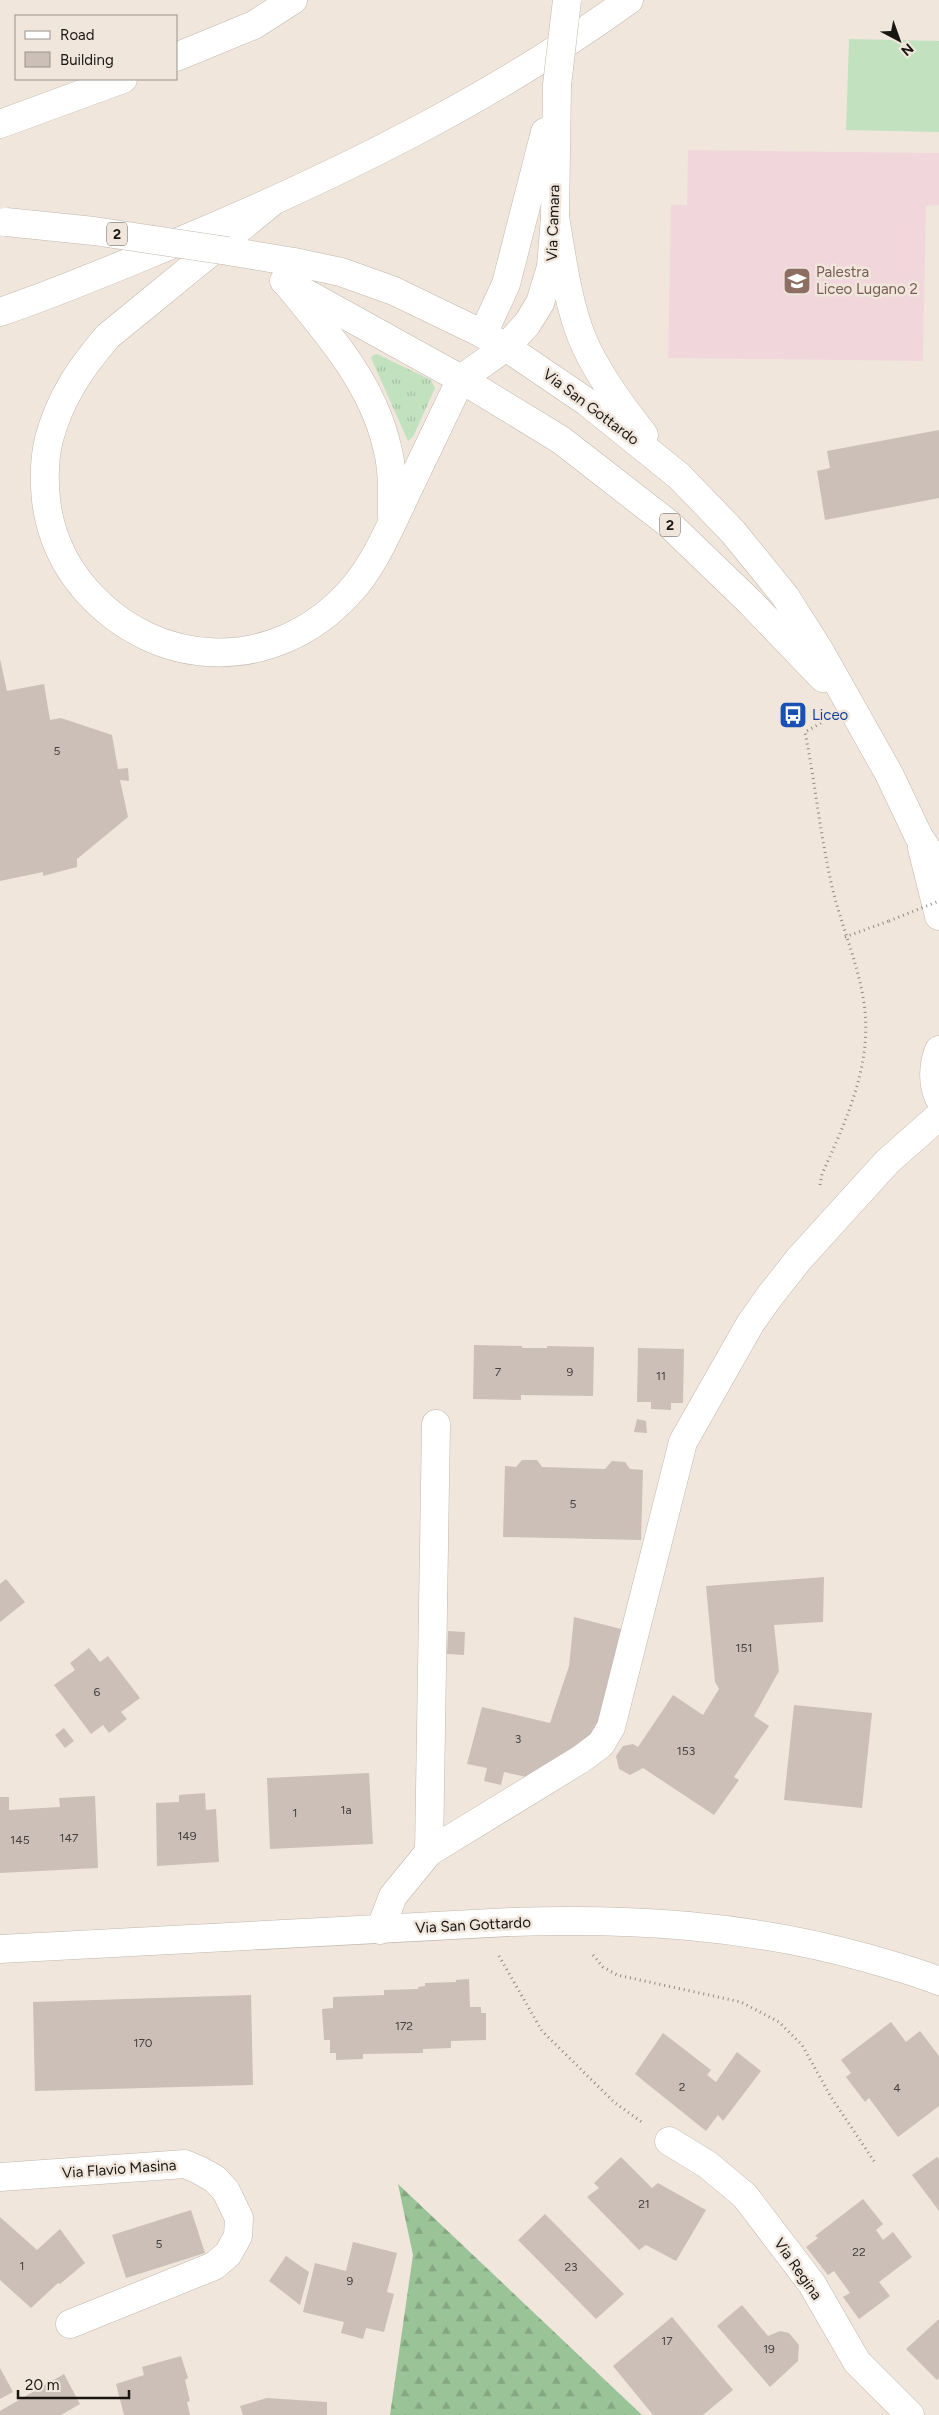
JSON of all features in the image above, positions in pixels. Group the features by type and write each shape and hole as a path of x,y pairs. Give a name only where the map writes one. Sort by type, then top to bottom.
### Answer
{"main road":[{"path":"178,56 254,25 293,0"},
{"name":"Via Camara","path":"461,379 506,347 527,324 540,303 551,267 555,217 557,85 567,0"},
{"path":"0,312 54,294 272,202 367,156 467,102 582,34 628,0"},
{"path":"0,124 120,80"},
{"name":"Via Camara","path":"272,202 108,336 86,362 69,387 49,440 45,462 48,514 54,538 66,562 98,604 119,622 162,644 211,652 234,652 259,648 284,640 308,628 330,611 349,593 364,572 392,522 506,284 557,85"},
{"path":"555,217 570,299 582,337 599,370 629,417 679,476"},
{"name":"Via San Gottardo","path":"3,222 94,231 228,251 341,272 394,291 483,334 506,347 587,402 679,476 733,532 785,596 821,653 889,774 919,837 939,867"},
{"name":"Via San Gottardo","path":"228,251 461,379 561,440 669,524 750,602 850,707"},
{"path":"285,281 356,372 378,416 388,448 391,474 392,522"},
{"name":"Via San Gottardo","path":"919,837 939,916"},
{"path":"939,1050 935,1060 934,1078 939,1098"},
{"path":"380,1930 393,1896 429,1852 581,1759 602,1744 611,1727 683,1442 750,1324 799,1259 887,1162 939,1116"},
{"path":"429,1852 436,1424"},
{"name":"Via San Gottardo","path":"0,1949 584,1920 682,1924 766,1934 821,1946 939,1981"},
{"name":"Via Regina","path":"669,2141 708,2165 745,2196 812,2284 857,2362 910,2415"},
{"name":"Via Flavio Masina","path":"0,2177 185,2164 215,2179 234,2206 239,2218 238,2236 228,2254 214,2266 70,2324"}],"path":[{"path":"839,1214 821,1191 820,1184 822,1174 855,1096 863,1060 866,1027 860,983 845,937 831,881 805,732 850,707"},
{"path":"845,937 939,901"},
{"path":"584,1920 594,1958 617,1975 741,2002 779,2022 802,2046 831,2097 876,2164"},
{"path":"479,1924 542,2031 614,2102 669,2141"}],"shaded area":[{"name":"Palestra Liceo Lugano 2","path":"688,150 939,153 939,205 926,206 923,361 668,358 671,205 687,205"}],"green space":[{"path":"849,39 939,41 939,132 846,130"},
{"path":"377,354 431,380 435,388 413,437 408,441 371,358"},
{"path":"398,2184 642,2415 390,2415 413,2255"}],"building":[{"path":"939,430 939,498 825,520 817,471 830,468 827,451"},
{"path":"0,659 7,691 44,684 50,720 61,718 112,735 118,769 128,768 129,781 120,780 128,817 77,859 77,867 43,876 43,872 0,881"},
{"path":"474,1345 522,1346 522,1348 547,1348 547,1346 594,1347 593,1396 521,1395 521,1400 473,1399"},
{"path":"638,1348 684,1349 683,1403 671,1403 671,1410 651,1409 651,1402 637,1402"},
{"path":"637,1419 646,1421 647,1433 634,1432"},
{"path":"522,1460 537,1460 542,1467 605,1469 612,1461 625,1462 630,1469 643,1470 641,1540 503,1537 505,1466 516,1467"},
{"path":"824,1577 823,1622 774,1625 779,1671 754,1716 769,1726 734,1777 739,1780 714,1815 643,1768 630,1775 619,1769 616,1756 623,1746 633,1744 638,1747 673,1695 703,1715 719,1689 715,1682 706,1586"},
{"path":"6,1579 25,1602 0,1622 0,1584"},
{"path":"574,1617 625,1630 600,1731 531,1778 504,1772 501,1785 484,1781 487,1768 467,1764 482,1707 550,1723 569,1666"},
{"path":"448,1631 465,1632 464,1655 447,1654"},
{"path":"89,1648 100,1662 108,1656 140,1698 121,1712 127,1719 109,1733 103,1725 91,1734 54,1685 75,1670 70,1663"},
{"path":"794,1705 872,1713 862,1808 784,1800"},
{"path":"64,1728 74,1741 65,1748 55,1735"},
{"path":"369,1773 373,1844 270,1849 267,1778"},
{"path":"205,1793 206,1810 216,1809 219,1862 157,1866 156,1803 179,1802 179,1795"},
{"path":"95,1796 98,1868 0,1873 0,1797 9,1797 9,1810 60,1807 59,1798"},
{"path":"469,1979 470,2007 481,2007 481,2013 486,2013 486,2040 451,2041 451,2048 423,2049 423,2053 363,2054 363,2059 336,2060 336,2053 330,2053 330,2040 324,2040 322,2009 333,2008 333,1997 384,1995 384,1990 418,1989 418,1987 425,1986 425,1983 456,1982 456,1980"},
{"path":"251,1995 253,2085 35,2091 33,2002"},
{"path":"891,2022 906,2042 920,2031 939,2056 939,2106 898,2137 869,2098 865,2102 846,2077 851,2073 841,2060"},
{"path":"663,2033 711,2070 707,2075 716,2082 737,2052 761,2071 723,2121 718,2115 706,2131 635,2074"},
{"path":"621,2157 652,2188 658,2183 706,2210 676,2261 646,2245 639,2250 587,2197 599,2188 594,2183"},
{"path":"937,2157 939,2159 939,2211 912,2175"},
{"path":"863,2199 883,2224 876,2230 883,2240 893,2232 912,2257 879,2282 890,2296 859,2319 843,2297 850,2293 834,2271 828,2275 806,2247 818,2238 815,2236"},
{"path":"191,2210 205,2253 126,2278 112,2235"},
{"path":"545,2214 624,2294 596,2319 518,2240"},
{"path":"0,2217 37,2250 60,2229 85,2263 60,2284 58,2283 31,2308 0,2280"},
{"path":"353,2242 397,2253 387,2292 394,2294 384,2332 366,2328 363,2339 341,2333 344,2322 303,2312 315,2263 346,2271"},
{"path":"286,2256 309,2272 300,2305 269,2281"},
{"path":"742,2305 768,2336 780,2331 789,2333 799,2345 798,2361 770,2387 717,2326"},
{"path":"672,2317 733,2390 703,2415 653,2415 613,2366"},
{"path":"939,2319 939,2378 937,2380 906,2349"},
{"path":"181,2356 188,2378 185,2380 190,2401 187,2402 190,2415 124,2415 116,2384 144,2375 142,2367"},
{"path":"0,2368 13,2392 0,2399"},
{"path":"64,2374 80,2404 61,2415 0,2415 0,2411"},
{"path":"267,2398 327,2402 327,2415 243,2415 240,2406"}],"place":[{"name":"Palestra Liceo Lugano 2","path":"797,281"},
{"name":"Liceo","path":"793,715"}]}
